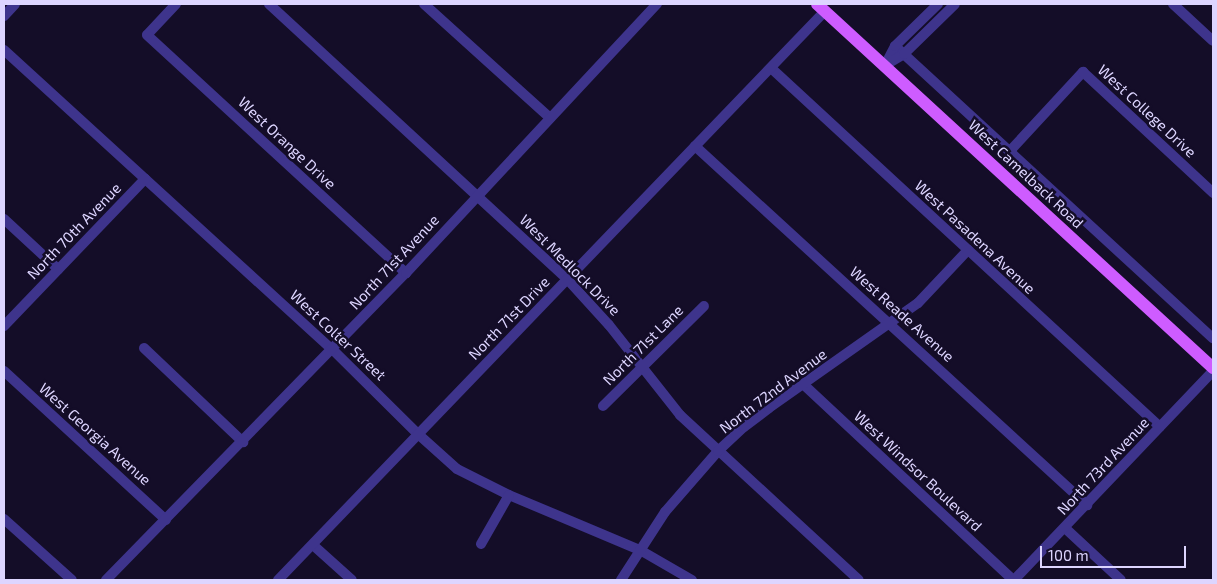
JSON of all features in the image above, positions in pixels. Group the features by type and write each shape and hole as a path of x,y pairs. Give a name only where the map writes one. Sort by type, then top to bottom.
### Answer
{"main road":[{"name":"West Camelback Road","path":"821,7 1213,369"}],"street":[{"path":"4,16 15,4"},
{"name":"West Orange Drive","path":"176,4 147,35 406,273"},
{"name":"West Medlock Drive","path":"268,4 567,279 609,325 680,415 859,580"},
{"path":"424,4 550,118"},
{"name":"North 71st Avenue","path":"106,580 243,442 406,273 657,4"},
{"path":"884,66 904,54 955,4"},
{"path":"1173,4 1213,41"},
{"name":"North 71st Drive","path":"278,580 771,68 821,7"},
{"path":"884,66 895,46 935,7 940,19"},
{"name":"West Camelback Road","path":"895,46 1213,338"},
{"name":"West Colter Street","path":"4,50 332,349 418,434 457,469 509,495 640,550 692,580"},
{"name":"West Pasadena Avenue","path":"771,68 1160,427"},
{"name":"West College Drive","path":"1010,151 1083,72 1213,193"},
{"name":"West Reade Avenue","path":"695,146 1087,505"},
{"name":"North 70th Avenue","path":"4,326 145,179"},
{"path":"4,219 58,269"},
{"name":"North 72nd Avenue","path":"621,580 665,512 718,451 744,427 918,303 968,250"},
{"name":"North 71st Lane","path":"602,406 642,369 704,306"},
{"path":"144,348 243,442"},
{"name":"North 73rd Avenue","path":"1014,580 1087,505 1213,369"},
{"name":"West Georgia Avenue","path":"4,371 166,520"},
{"name":"West Windsor Boulevard","path":"803,384 1014,580"},
{"path":"481,544 509,495"},
{"path":"4,519 72,580"},
{"path":"1064,528 1121,580"},
{"path":"313,545 352,580"}]}
